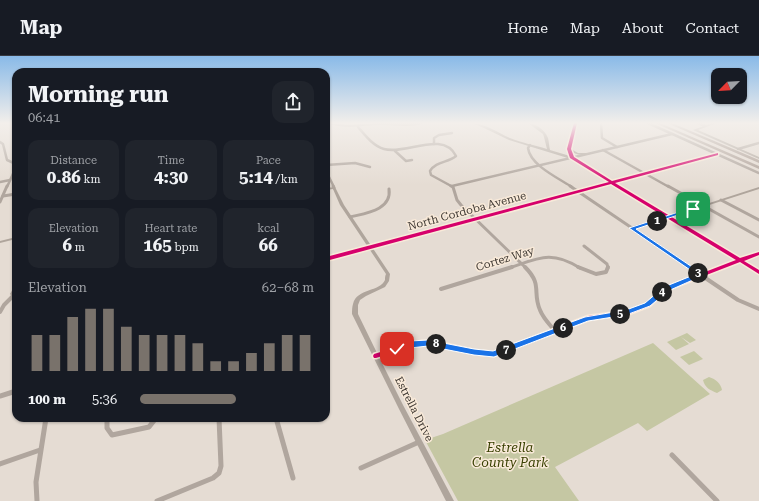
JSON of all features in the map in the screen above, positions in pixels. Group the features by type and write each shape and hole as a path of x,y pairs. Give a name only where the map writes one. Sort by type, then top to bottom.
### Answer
{"highway":[{"path":"707,144 759,168"},
{"path":"714,144 759,162"}],"street":[{"path":"4,144 4,157 12,163"},
{"path":"376,144 380,148 395,151 434,144 447,147 456,154 453,159 436,164 430,171 434,178 452,186 460,203 523,263 531,273 536,282 540,311 555,331"},
{"path":"527,144 572,158 759,272"},
{"path":"546,144 550,151"},
{"path":"571,144 569,150 572,158"},
{"path":"612,144 617,147"},
{"path":"452,186 631,144"},
{"path":"694,144 759,173"},
{"path":"726,144 759,158"},
{"path":"738,149 756,144"},
{"path":"530,145 528,150 529,155 540,165 738,300 759,309"},
{"path":"556,153 569,150 577,154 588,154"},
{"path":"603,150 759,236"},
{"path":"395,151 406,160 412,160"},
{"path":"556,153 562,157 562,160"},
{"name":"North Cordoba Avenue","path":"330,258 717,154"},
{"path":"330,165 355,162 365,164 370,167"},
{"path":"0,202 12,176"},
{"path":"0,182 10,180"},
{"name":"Estrella Drive","path":"330,180 350,217 387,272 388,280 382,287 359,298 356,302 355,311 376,356 450,501"},
{"path":"330,188 334,188"},
{"path":"632,228 759,188"},
{"path":"350,217 373,211 383,206 390,198 389,189"},
{"path":"3,196 12,195"},
{"path":"721,200 759,220"},
{"path":"0,242 12,239"},
{"name":"Cortez Way","path":"441,289 547,256 562,258 590,273 600,274 606,272 608,269 607,264 584,246"},
{"path":"376,356 410,344 422,343 434,343 483,354 494,354 588,318 626,313 648,305 666,289 759,253"},
{"path":"0,312 8,299 12,297"},
{"path":"0,396 12,393"},
{"path":"37,501 36,489 40,450 45,422"},
{"path":"107,422 107,428 112,435 149,427 153,422"},
{"path":"157,501 213,478 218,474 221,466 219,422"},
{"path":"277,422 292,478"},
{"path":"360,468 419,442"},
{"path":"0,464 40,450"},
{"path":"672,455 717,501"}],"green space":[{"path":"687,333 696,340 690,343 681,337 689,344 676,350 667,342"},
{"name":"Estrella County Park","path":"653,343 710,394 647,431 638,423 555,467 579,501 458,501 425,440 443,434"},
{"path":"694,351 703,359 689,365 680,357"},
{"path":"709,377 718,382 722,390 717,393 706,387 703,380"}],"cycle path":[{"path":"570,144 569,149 572,158 759,272"},
{"path":"330,258 717,154"},
{"path":"376,356 410,345 422,343 434,343 474,352 494,354 588,318 627,313 648,305 663,290 759,253"}],"route":[{"path":"397,349 416,343 434,343 483,354 494,354 588,318 626,313 648,305 655,300 663,290 701,275 632,228 693,209"}]}
